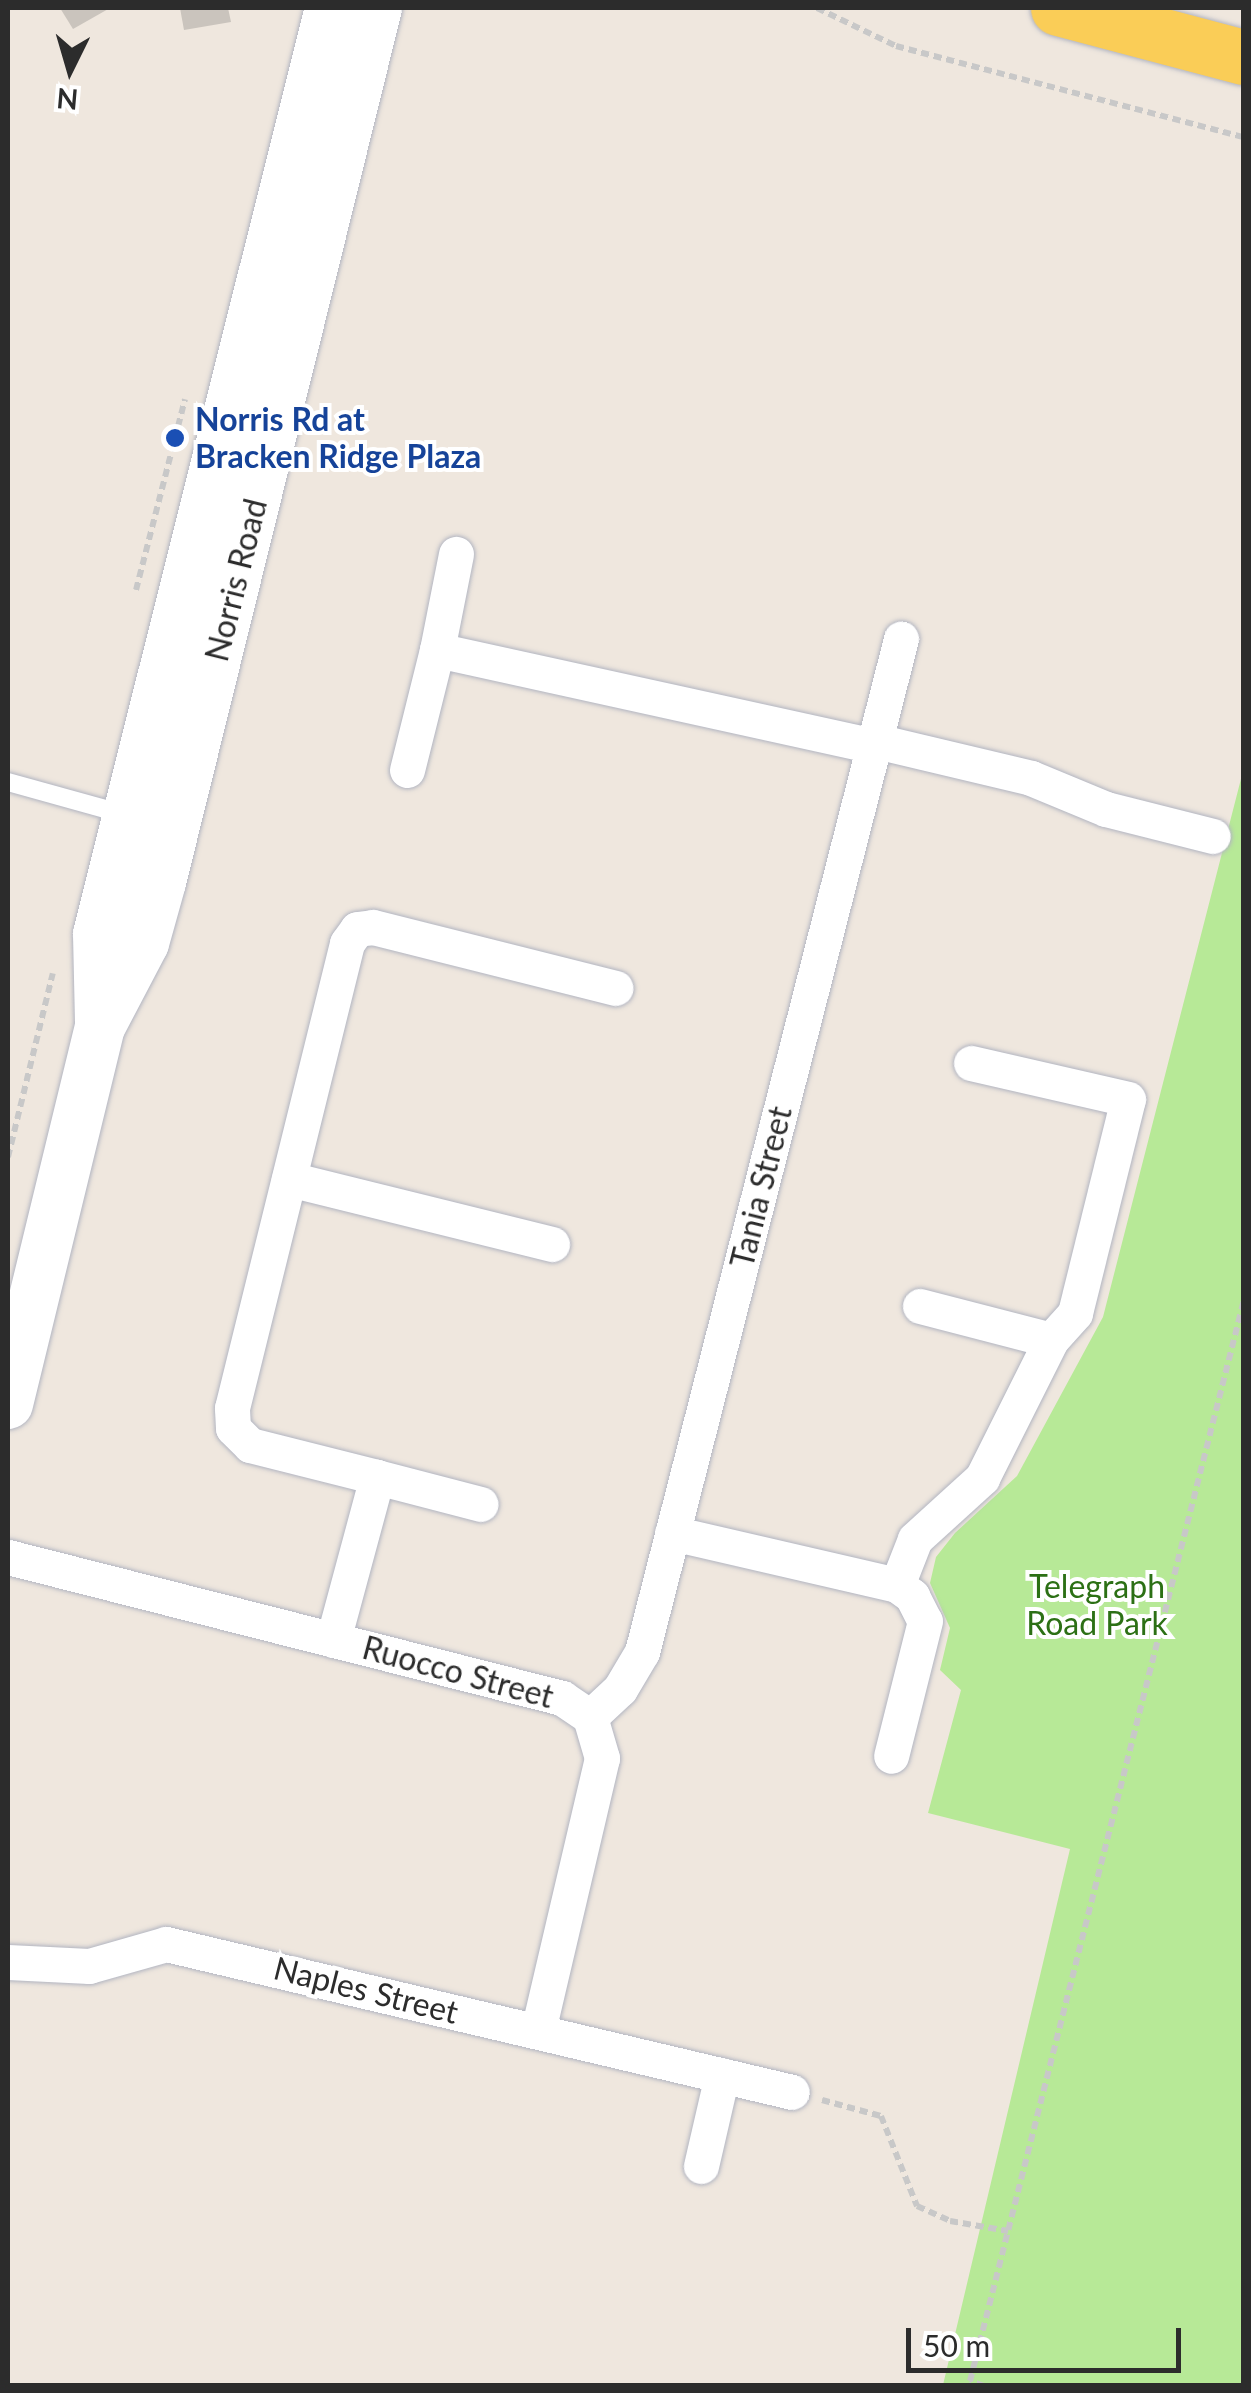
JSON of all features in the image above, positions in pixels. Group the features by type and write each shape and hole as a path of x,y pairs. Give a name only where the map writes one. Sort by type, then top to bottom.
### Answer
{"main road":[{"name":"Norris Road","path":"151,821 330,8"},
{"name":"Norris Road","path":"8,1404 100,1026 98,934 151,821 377,8"},
{"path":"1058,8 1244,57"}],"street":[{"path":"407,770 456,554"},
{"name":"Tania Street","path":"590,1717 620,1689 642,1652 900,639"},
{"path":"437,650 1031,778 1106,809 1213,836"},
{"path":"481,1504 250,1445 233,1428 289,1179 357,930 373,926 616,988"},
{"path":"896,1586 916,1539 982,1478 1051,1340 1075,1314 1128,1099 971,1064"},
{"path":"289,1179 552,1244"},
{"path":"920,1306 1051,1340"},
{"path":"334,1640 377,1477"},
{"path":"672,1533 896,1586 925,1621 891,1756"},
{"name":"Ruocco Street","path":"8,1557 562,1698 590,1717 602,1758 538,2032"},
{"name":"Naples Street","path":"8,1962 89,1966 166,1944 792,2092"},
{"path":"701,2166 722,2075"}],"lane":[{"path":"8,782 151,821"}],"path":[{"path":"817,8 896,46 1244,137"},
{"path":"8,1157 54,967"},
{"path":"984,2386 970,2383 1244,1300"},
{"path":"792,2092 881,2116 917,2206 950,2222 1008,2232"}],"green space":[{"name":"Telegraph Road Park","path":"1243,771 1243,2385 943,2385 1070,1849 928,1813 961,1690 940,1670 950,1628 930,1583 936,1557 955,1533 1017,1476 1103,1317"}],"building":[{"path":"60,8 110,8 73,29"},
{"path":"180,8 228,8 231,22 184,30"}],"place":[{"name":"Norris Rd at Bracken Ridge Plaza","path":"175,438"}]}
